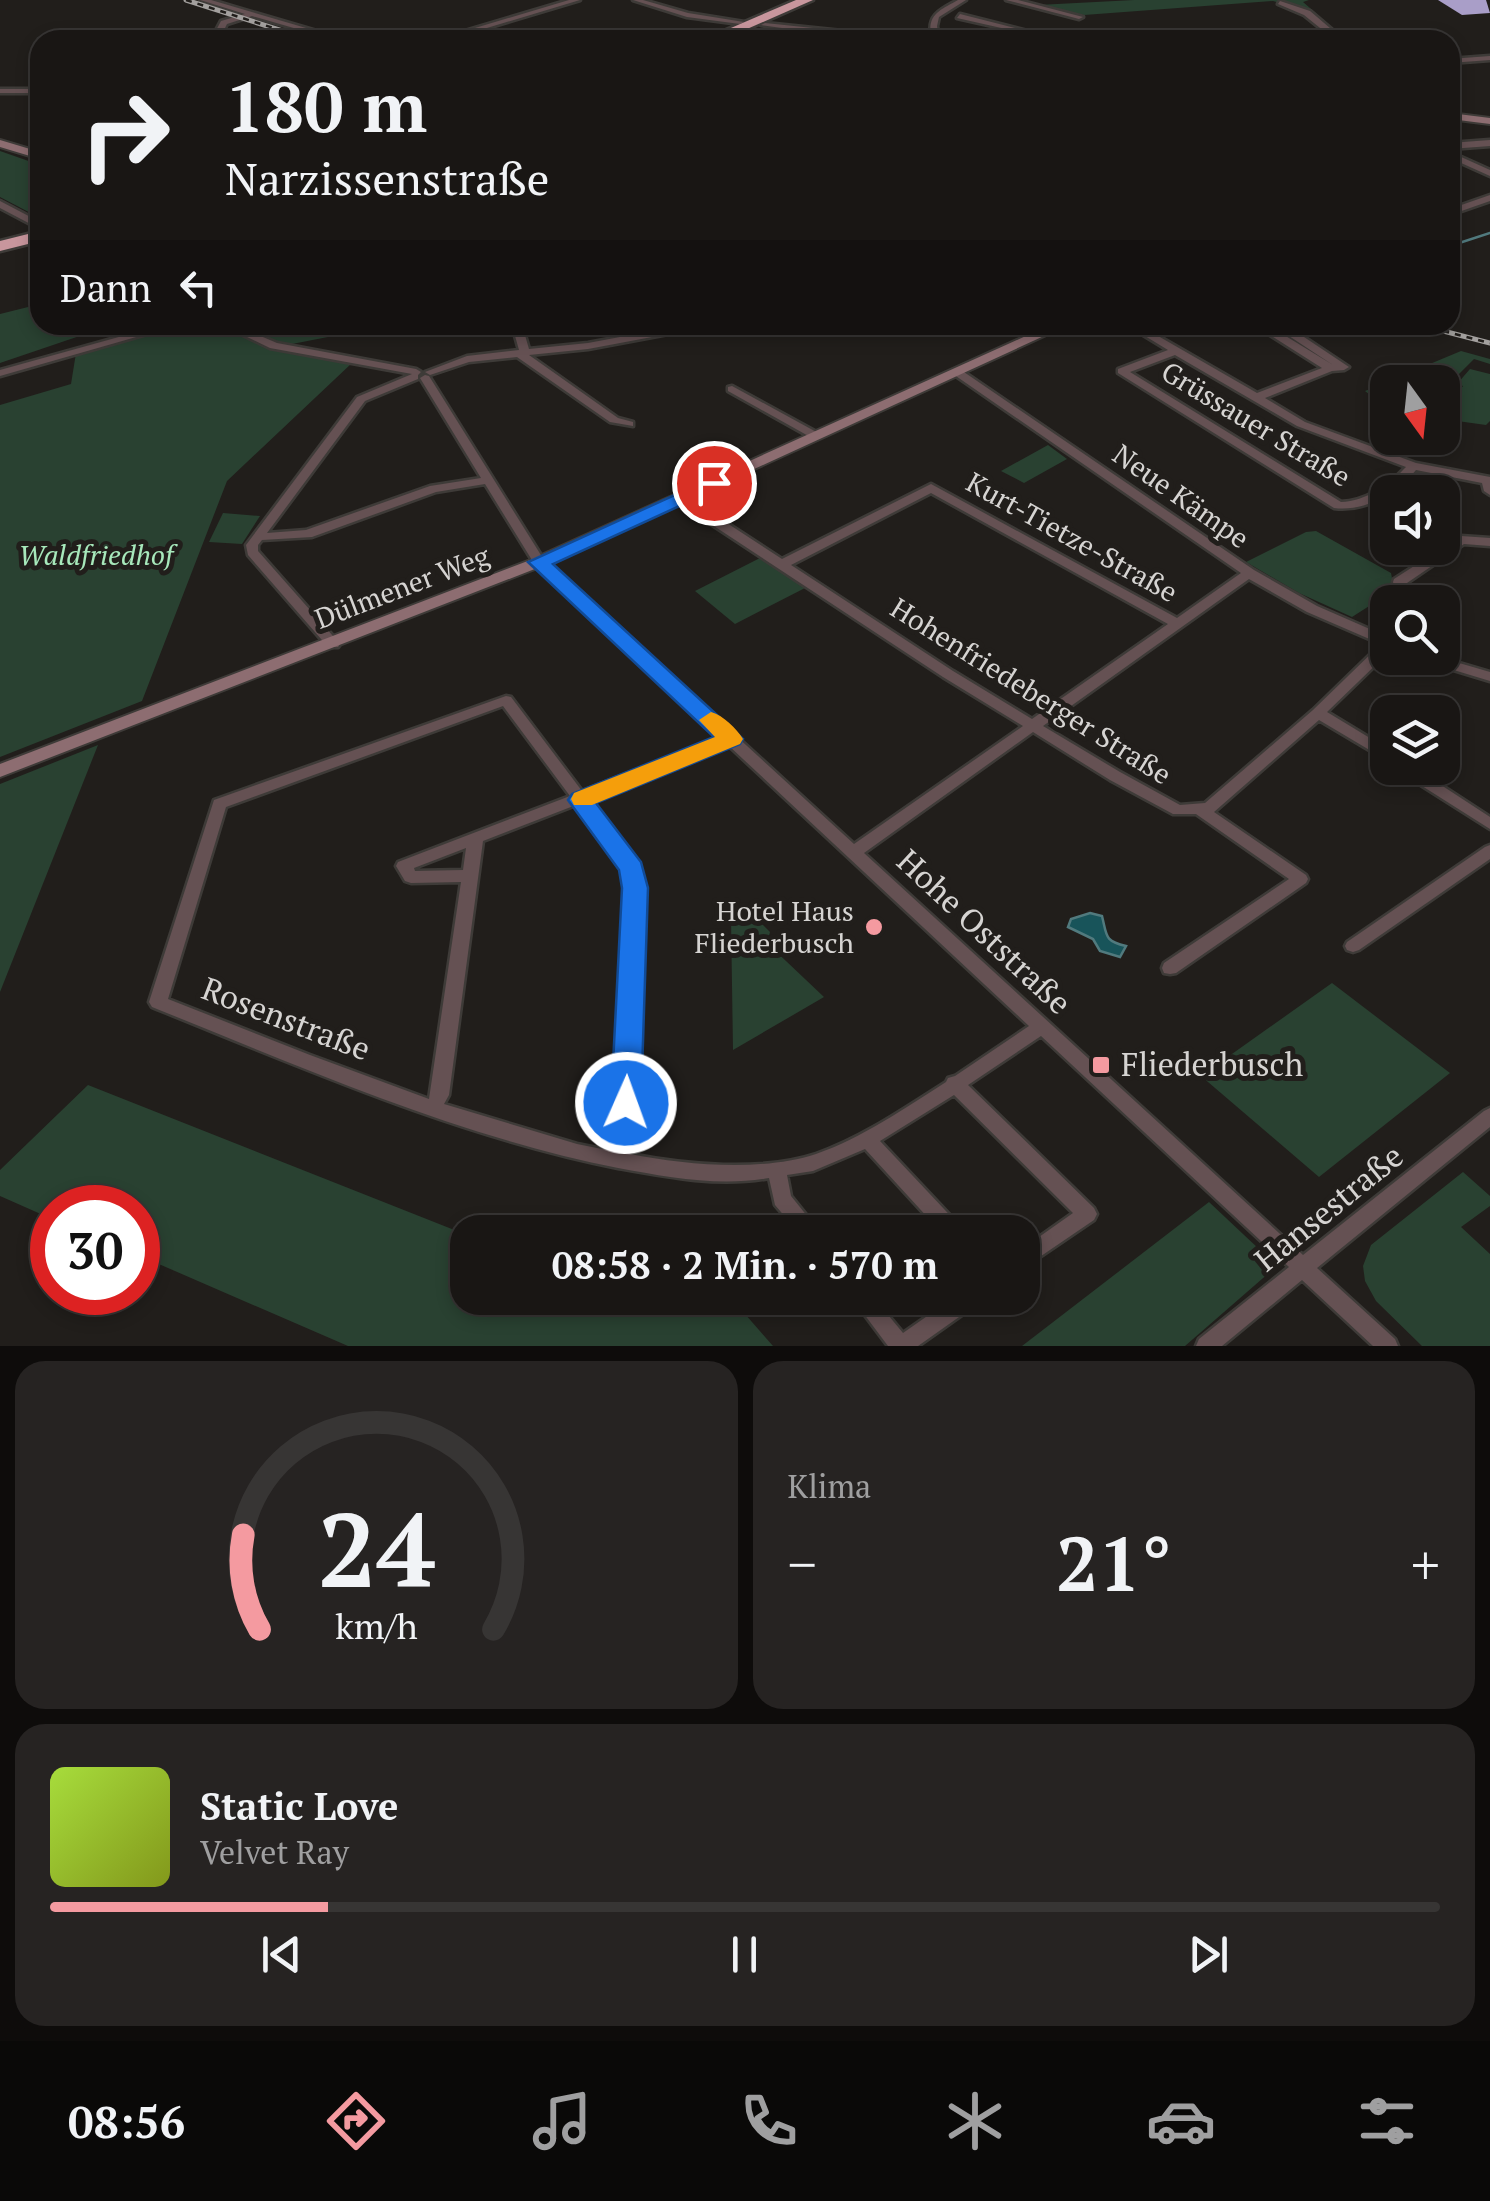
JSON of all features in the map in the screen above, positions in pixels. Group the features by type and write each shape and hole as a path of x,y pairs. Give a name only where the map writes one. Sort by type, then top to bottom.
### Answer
{"highway":[{"path":"732,30 800,0"},
{"path":"731,30 808,0"},
{"path":"0,248 30,240"}],"street":[{"path":"203,0 307,30"},
{"path":"474,30 577,0"},
{"path":"636,0 742,25"},
{"path":"935,30 936,16 963,0"},
{"path":"1009,0 1079,17"},
{"path":"1280,4 1307,13 1328,30"},
{"path":"221,30 224,24 250,14"},
{"path":"960,16 1016,30"},
{"path":"765,25 807,30"},
{"path":"1460,60 1489,59"},
{"path":"0,91 30,90"},
{"path":"1460,117 1490,121"},
{"path":"0,143 30,153"},
{"path":"1460,145 1490,143"},
{"path":"1460,160 1490,173"},
{"path":"1460,208 1490,198"},
{"path":"0,204 30,220"},
{"path":"0,373 137,335"},
{"path":"249,335 274,346 421,375 488,480 434,489 308,534 258,537"},
{"path":"519,335 522,353 614,420 629,424"},
{"path":"332,644 252,552 258,537 361,399 466,359 588,346 647,335"},
{"name":"Dülmener Weg","path":"0,772 539,562 1039,335"},
{"path":"1149,335 1314,430 1412,466 1489,484"},
{"path":"1255,398 1344,364 1295,335"},
{"name":"Grüssauer Straße","path":"1175,351 1122,371 1338,505 1350,507 1405,478 1412,466"},
{"name":"Neue Kämpe","path":"958,372 1249,574 1312,610 1370,636"},
{"path":"732,388 816,436"},
{"name":"Hohe Oststraße","path":"488,480 539,562 1388,1346"},
{"name":"Kurt-Tietze-Straße","path":"784,564 931,488 1177,623"},
{"name":"Hohenfriedeberger Straße","path":"680,498 1034,727 1178,810 1202,811 1300,878 1170,968"},
{"path":"1399,582 1461,540 1490,542"},
{"path":"854,852 1249,574"},
{"path":"1202,811 1318,712 1370,661"},
{"path":"1460,668 1490,677"},
{"name":"Rosenstraße","path":"580,800 506,700 219,804 158,1002 433,1108 584,1153 725,1175 778,1172 810,1164 867,1138 1041,1027"},
{"path":"1318,712 1370,745"},
{"path":"470,876 410,877 404,866 731,739"},
{"path":"1431,785 1490,824"},
{"path":"580,800 632,868 635,888 625,1139 619,1160"},
{"path":"433,1108 440,1095 475,841"},
{"path":"1352,946 1490,851"},
{"path":"954,1083 1087,1214 1040,1247"},
{"name":"Hansestraße","path":"1206,1346 1490,1116"},
{"path":"867,1138 938,1215"},
{"path":"778,1172 782,1199 796,1215"},
{"path":"876,1315 901,1346 945,1315"}],"green space":[{"path":"1134,0 1309,0 1303,2 1317,14 1273,1 1084,15 1038,5"},
{"path":"0,151 30,162 30,213 0,197"},
{"path":"30,306 30,335 83,335 0,363 0,314"},
{"name":"Waldfriedhof","path":"143,335 241,335 270,349 352,363 227,481 142,701 0,757 0,405 71,384 76,353"},
{"path":"262,335 338,335 287,345"},
{"path":"1461,351 1490,359 1490,364 1474,359 1460,373 1460,365 1427,365"},
{"path":"1470,369 1490,374 1490,421 1486,425 1460,421 1460,381"},
{"path":"1048,445 1067,459 1024,483 1001,471"},
{"path":"223,513 260,516 242,544 209,542"},
{"path":"1316,531 1370,561 1370,565 1391,573 1396,585 1370,585 1370,606 1352,617 1299,593 1246,562 1306,532"},
{"path":"760,558 805,588 735,624 695,591"},
{"path":"98,745 0,992 0,784"},
{"path":"747,909 770,932 767,943 824,997 733,1050 731,919"},
{"path":"1332,983 1450,1073 1319,1177 1201,1076"},
{"path":"88,1085 450,1228 450,1315 746,1315 773,1346 348,1346 160,1265 160,1185 30,1185 30,1209 0,1196 0,1170"},
{"path":"1463,1172 1490,1196 1490,1206 1461,1227 1490,1254 1490,1346 1422,1346 1376,1301 1365,1281 1363,1266 1371,1245"},
{"path":"1209,1202 1277,1266 1185,1346 1022,1346"}],"water":[{"path":"1090,913 1102,916 1110,940 1126,946 1120,957 1100,951 1093,939 1068,927 1071,919"}],"building":[{"path":"1438,0 1486,0 1490,13 1462,15"}],"waterway":[{"path":"1460,243 1490,233"}],"railway":[{"path":"186,0 280,30"},
{"path":"1459,335 1490,343"}],"slow traffic":[{"path":"583,799 731,739 711,720"}],"place":[{"name":"Hotel Haus Fliederbusch","path":"874,927"},
{"name":"Fliederbusch","path":"1101,1065"}],"route":[{"path":"626,1103 635,888 632,868 580,800 731,739 539,562 714,483"}]}
